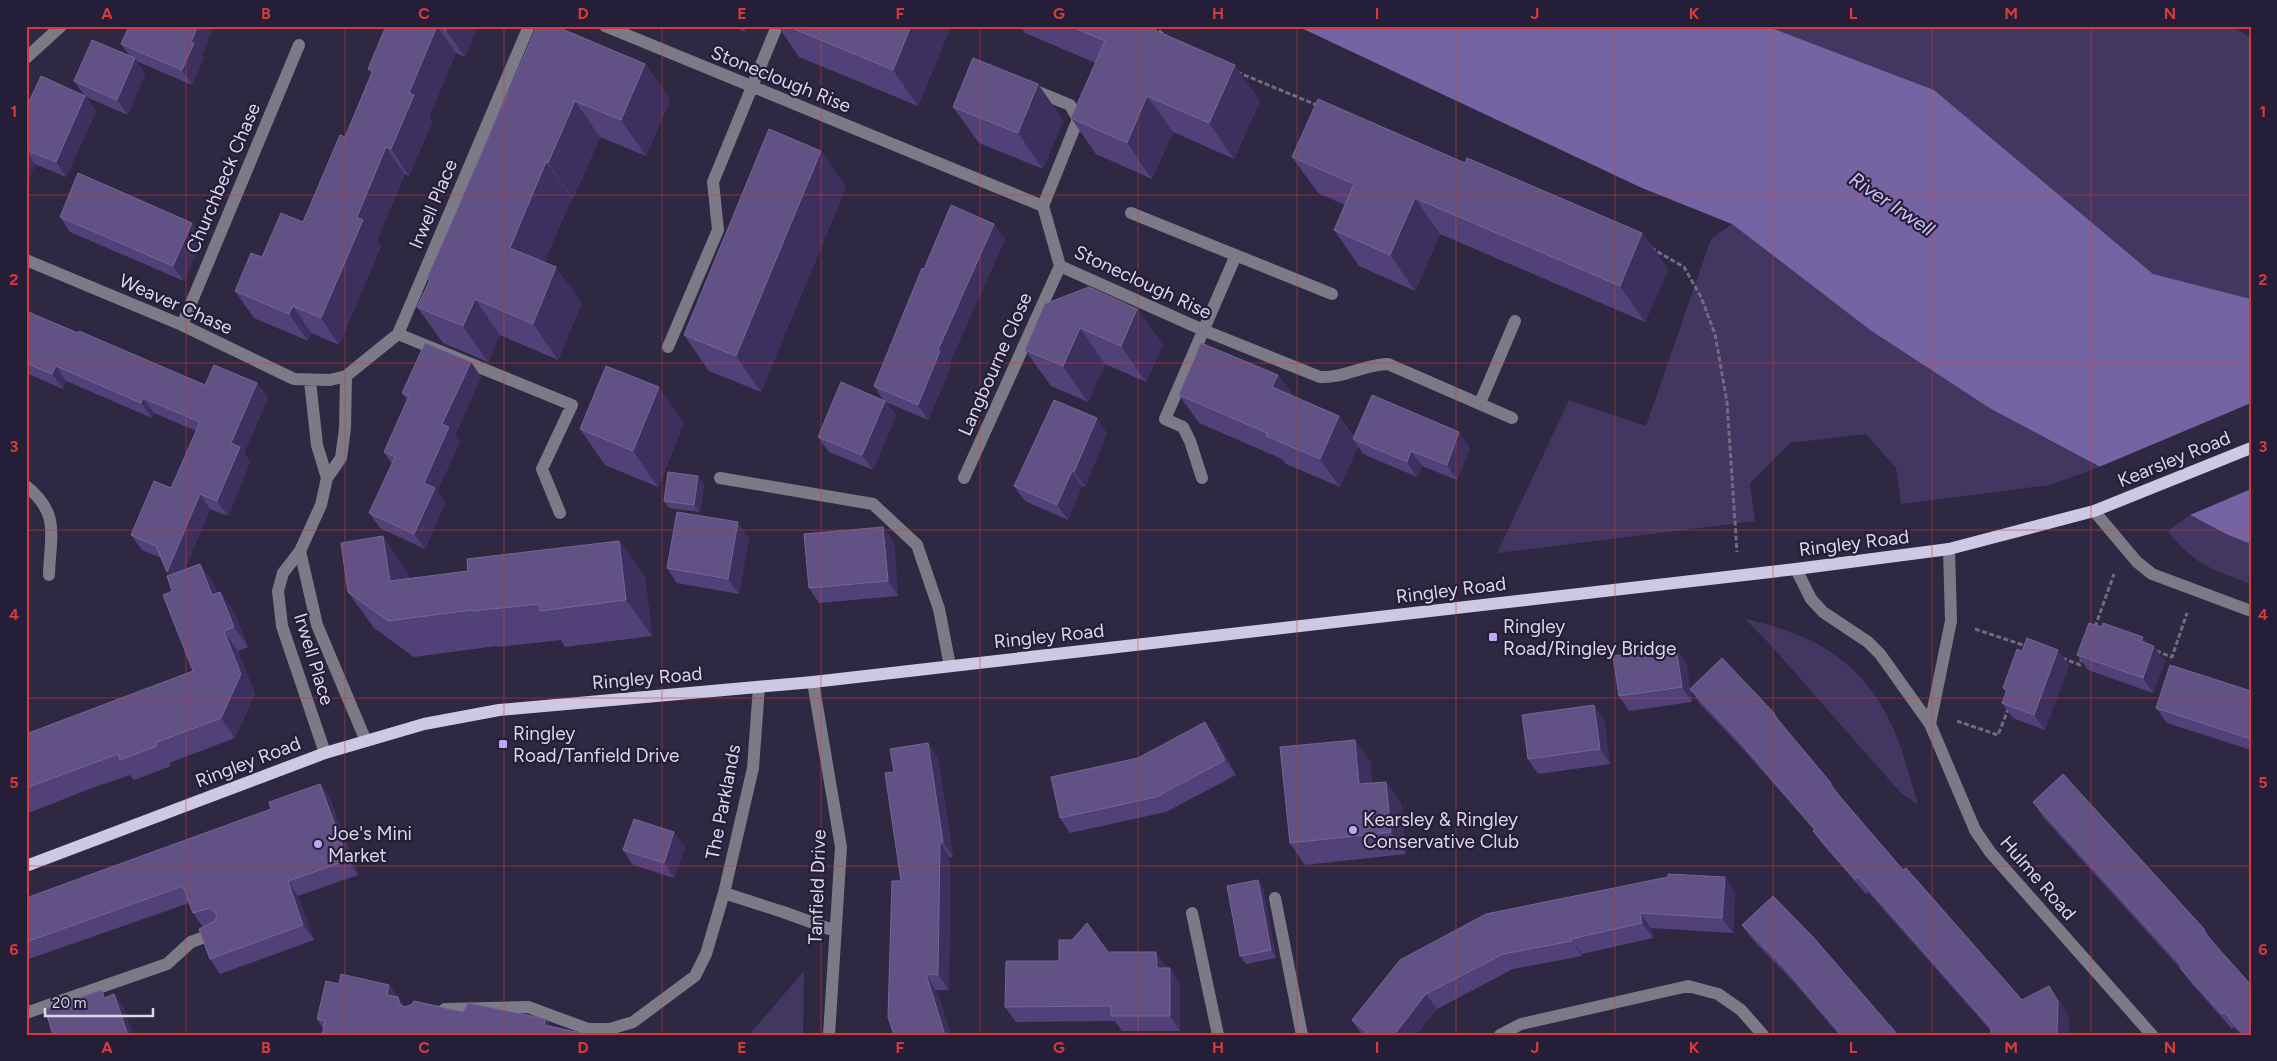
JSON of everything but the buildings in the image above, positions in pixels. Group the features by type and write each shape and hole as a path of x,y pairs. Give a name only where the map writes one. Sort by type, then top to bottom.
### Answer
{"main road":[{"name":"Kearsley Road","path":"2112,505 2251,448"},
{"name":"Ringley Road","path":"26,866 325,753 424,724 499,710 812,682 1796,569 1949,549 2112,505"}],"street":[{"path":"26,58 61,26"},
{"name":"Irwell Place","path":"327,478 317,445 310,380 330,380 346,376 398,334 529,26"},
{"name":"Stoneclough Rise","path":"605,26 1043,206 1060,266 1203,330 1320,377 1334,378 1370,364 1388,364 1512,418"},
{"path":"668,347 718,230 714,182 777,26"},
{"name":"Churchbeck Chase","path":"182,325 299,45"},
{"path":"1017,84 1070,105 1078,118 1043,206"},
{"path":"1131,213 1332,294"},
{"path":"1202,478 1190,441 1183,427 1165,419 1236,255"},
{"name":"Weaver Chase","path":"26,260 182,325 294,379 310,380"},
{"name":"Langbourne Close","path":"964,478 1060,266"},
{"path":"1480,404 1515,321"},
{"path":"398,334 572,405 542,469 560,513"},
{"name":"Irwell Place","path":"325,753 282,626 278,591 283,573 300,551 321,505 327,478 341,458 345,428 346,376"},
{"path":"720,478 872,504 917,545 939,609 950,666"},
{"path":"26,486 41,497 49,514 53,534 49,575"},
{"path":"2094,511 2124,548 2152,574 2251,611"},
{"path":"1931,719 1951,621 1949,549"},
{"name":"Irwell Place","path":"300,551 317,625 366,741"},
{"name":"Hulme Road","path":"1796,569 1812,599 1823,612 1868,642 1880,654 1931,719 1974,830 1990,852 2152,1035"},
{"name":"Tanfield Drive","path":"812,682 841,847 829,1035"},
{"name":"The Parklands","path":"431,1035 436,1016 445,1009 528,1006 588,1029 610,1029 634,1022 695,976 706,954 724,893 753,768 759,687"},
{"path":"724,893 835,931"},
{"path":"1275,898 1302,1035"},
{"path":"1192,914 1218,1035"},
{"path":"26,1013 167,964 191,942 220,931"},
{"path":"1500,1035 1521,1024 1688,986 1718,994 1741,1010 1763,1035"}],"path":[{"path":"1153,26 1168,38"},
{"path":"1230,68 1322,107"},
{"path":"1643,244 1661,252 1684,267 1701,297 1715,334 1726,402 1739,575"},
{"path":"2102,633 2094,630 2124,548"},
{"path":"2155,651 2172,657 2195,590"},
{"path":"1951,621 2031,647"},
{"path":"2056,656 2080,664 2083,656"},
{"path":"1931,719 1998,735 2011,700"}],"shaded area":[{"path":"1766,26 2232,26 2251,38 2251,299 2153,274 1934,90"},
{"path":"1732,224 1870,330 1991,409 2099,467 2050,485 1901,504 1896,468 1866,434 1790,443 1750,483 1755,521 1497,553 1569,400 1646,426 1711,239"},
{"path":"2190,515 2226,534 2251,544 2251,584 2205,565 2177,542 2168,531"},
{"path":"1745,619 1770,625 1814,642 1851,668 1867,684 1881,704 1897,737 1918,805 1900,792 1766,640"},
{"path":"804,971 803,1035 749,1035"}],"water":[{"name":"River Irwell","path":"1297,26 1766,26 1934,90 2153,274 2251,299 2251,544 2226,534 1991,409 1870,330 1732,224 1642,188"}],"pier":[{"path":"2251,403 2251,489 2190,515 2099,467"}],"place":[{"name":"Ringley Road/Ringley Bridge","path":"1493,637"},
{"name":"Ringley Road/Tanfield Drive","path":"503,744"},
{"name":"Kearsley & Ringley Conservative Club","path":"1353,830"},
{"name":"Joe's Mini Market","path":"318,844"}]}
